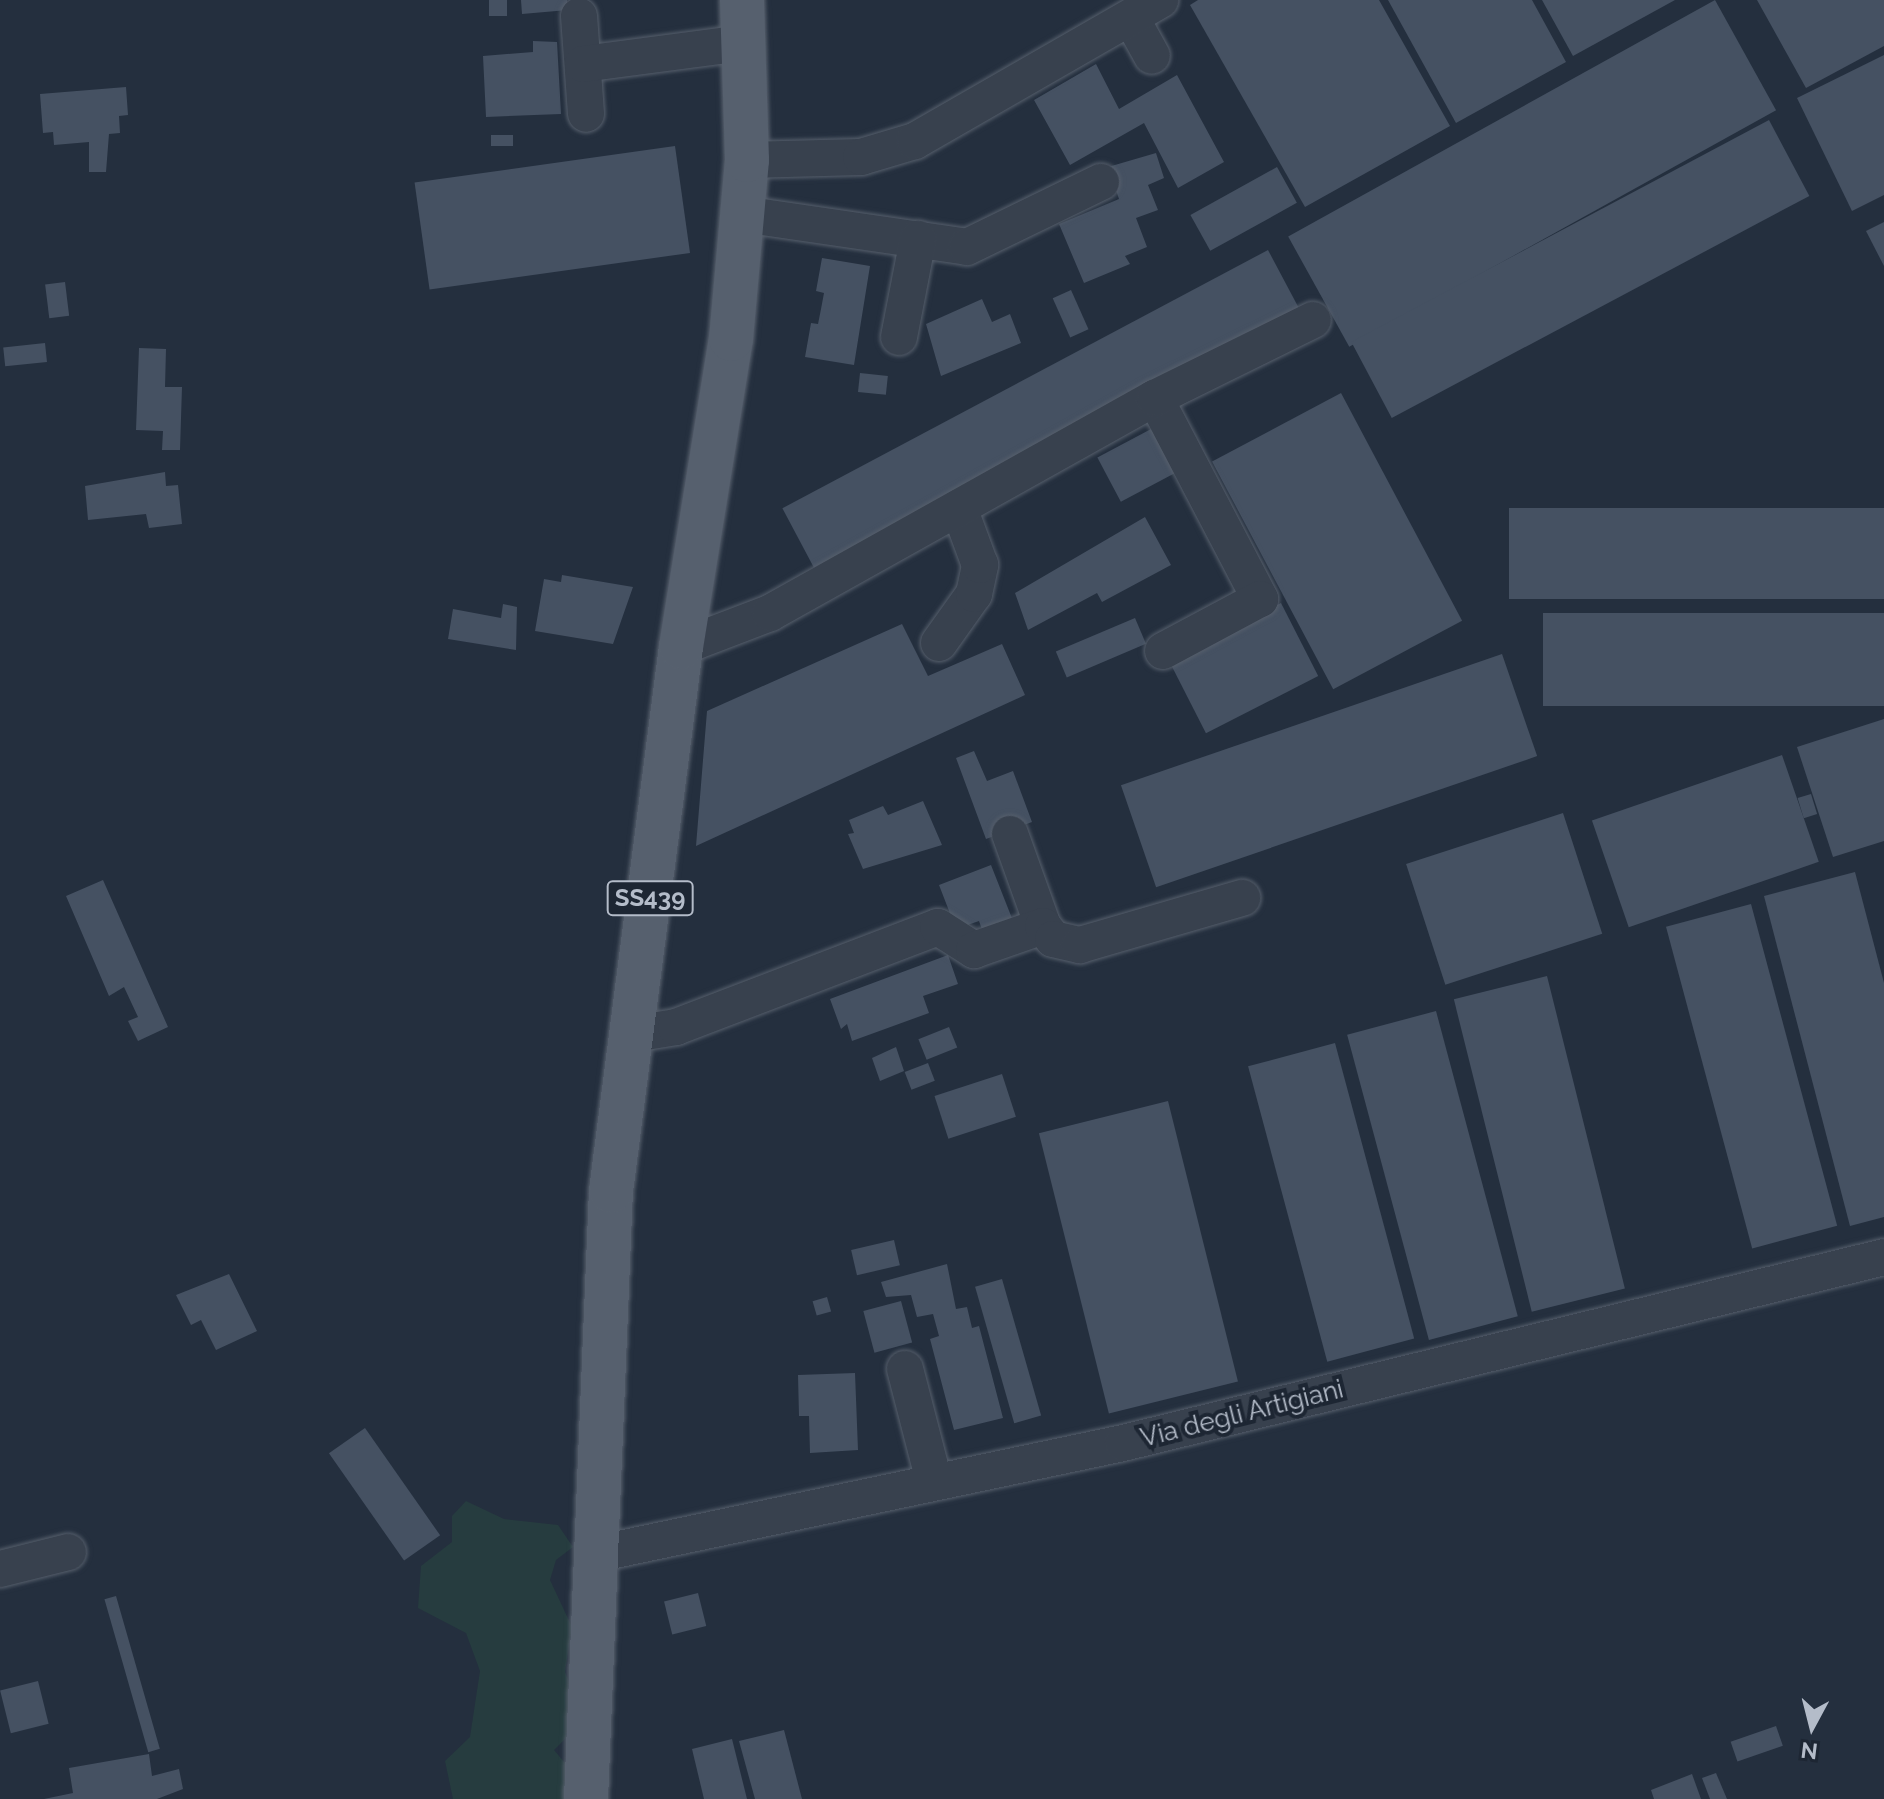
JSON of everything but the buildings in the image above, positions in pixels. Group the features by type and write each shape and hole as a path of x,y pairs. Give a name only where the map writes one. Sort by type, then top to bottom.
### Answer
{"main road":[{"name":"SS439","path":"586,1799 603,1287 681,647 731,339 747,160 742,0"}],"lane":[{"path":"747,160 861,157 915,141 1146,9 1152,56"},
{"path":"579,16 586,114"},
{"path":"583,64 743,43"},
{"path":"742,214 967,247 1101,182"},
{"path":"899,337 918,239"},
{"path":"681,647 770,613 1155,398 1313,320"},
{"path":"1155,398 1195,508 1260,599 1163,651"},
{"path":"939,643 974,594 980,565 959,508"},
{"path":"1010,834 1043,926 1053,939 1080,945 1242,898"},
{"path":"633,1034 676,1027 938,927 974,950 1043,926"},
{"name":"Via degli Artigiani","path":"596,1554 1461,1363 1883,1261"},
{"path":"905,1369 934,1481"},
{"path":"0,1569 68,1552"}],"green space":[{"path":"466,1501 504,1519 558,1525 573,1547 556,1560 550,1580 572,1627 565,1672 578,1704 573,1731 554,1750 570,1769 572,1799 453,1799 445,1761 470,1737 480,1671 466,1633 418,1608 421,1566 452,1542 452,1516"}]}
